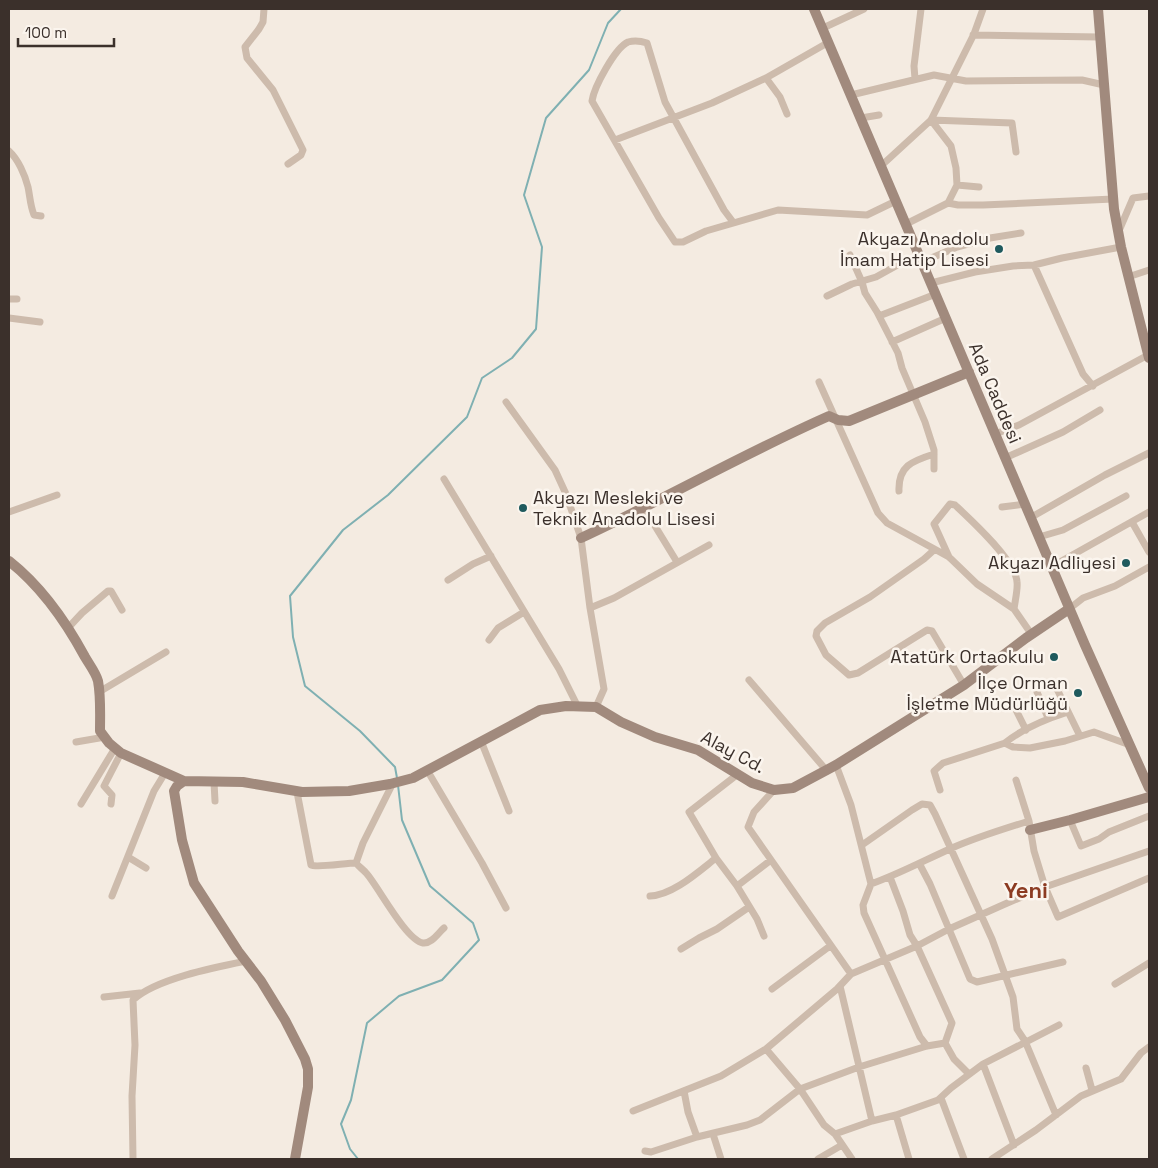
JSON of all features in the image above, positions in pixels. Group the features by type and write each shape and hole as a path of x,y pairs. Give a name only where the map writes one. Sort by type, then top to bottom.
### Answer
{"street":[{"path":"264,9 263,22 260,29 245,47 245,51 251,63 272,90 303,150 301,154 288,164"},
{"name":"Ada Caddesi","path":"814,9 1069,609 1149,788"},
{"path":"822,28 864,9"},
{"path":"915,79 914,66 921,9"},
{"path":"881,166 931,120 973,35 983,9"},
{"path":"995,434 1018,425 1149,356 1118,234 1113,199 1098,9"},
{"path":"973,35 1100,37"},
{"path":"734,222 724,210 666,102 647,44 638,40 627,42 618,51 598,84 592,101 674,242 683,242 706,231 778,210 868,215 896,201"},
{"path":"615,140 712,103 766,78 829,42"},
{"path":"851,95 934,75 966,81 1082,80 1104,85"},
{"path":"766,78 780,97 787,114"},
{"path":"861,118 879,115"},
{"path":"931,120 1012,123 1016,152"},
{"path":"906,224 948,202 957,185 951,146 931,120"},
{"path":"9,151 13,154 22,170 28,186 30,207 34,215 41,216"},
{"path":"957,185 979,187"},
{"path":"1118,234 1133,198 1149,196"},
{"path":"948,202 958,205 983,205 1113,199"},
{"path":"827,296 852,284 876,278 904,262 921,260 990,238 1020,233"},
{"path":"931,283 974,272 1013,266 1034,266 1062,258 1121,247"},
{"path":"850,255 865,293 892,342 925,422 934,454 934,468"},
{"path":"1034,266 1082,374 1092,386"},
{"path":"1128,277 1149,270"},
{"path":"879,316 936,294"},
{"path":"9,299 17,299"},
{"path":"9,318 40,322"},
{"path":"892,342 946,318"},
{"path":"582,538 829,416 834,419 849,421 968,372"},
{"path":"819,382 834,419 878,513 887,523 949,557 977,584 1014,609 1032,635"},
{"path":"506,402 554,470 566,494 582,538 590,608 604,689 596,708"},
{"path":"1005,458 1063,432 1100,410"},
{"path":"1030,518 1098,479 1149,453"},
{"path":"899,491 901,474 907,466 934,454"},
{"path":"444,480 560,669 578,707"},
{"path":"9,512 57,495"},
{"path":"1039,537 1063,530 1126,496"},
{"path":"949,557 934,524 950,504 955,505 987,537 1011,566 1018,583 1014,609"},
{"path":"1002,507 1025,504"},
{"path":"644,508 677,562"},
{"path":"1051,566 1149,512"},
{"path":"1132,522 1149,552"},
{"path":"590,608 614,598 709,545"},
{"path":"934,550 870,597 825,623 817,631 816,636 826,655 849,676 858,674 927,630 932,631 964,685"},
{"path":"448,580 473,564 491,556"},
{"path":"9,561 45,594 68,628 97,679 100,731 118,751"},
{"path":"1069,609 1083,598 1115,586 1149,567"},
{"path":"68,628 82,613 108,591 111,591 122,610"},
{"name":"Alay Cd.","path":"118,751 184,780 243,782 297,792 349,791 392,784 413,778 540,710 566,706 596,708 621,722 656,737 698,750 752,783 774,790 793,788 836,765 964,685 1069,609"},
{"path":"489,640 498,628 524,612"},
{"path":"99,692 166,652"},
{"path":"749,680 827,770"},
{"path":"1055,685 1080,736"},
{"path":"1036,692 1048,718"},
{"path":"1015,708 1026,730"},
{"path":"940,790 934,771 943,763 1005,743 1048,718 1068,712"},
{"path":"1005,743 1013,747 1030,748 1094,732 1130,745"},
{"path":"76,742 105,737"},
{"path":"481,741 509,810"},
{"path":"111,804 112,796 104,786 118,751"},
{"path":"81,804 98,774 118,751"},
{"path":"836,765 852,805 871,884 863,905 864,913 920,1037 927,1046"},
{"path":"426,770 482,863 506,908"},
{"path":"112,896 154,791 166,773"},
{"path":"738,774 689,812 716,858 758,919 764,936"},
{"path":"184,780 174,791 182,840 194,883 286,1020 308,1069 308,1087 295,1159"},
{"path":"1016,780 1030,825 1034,851 1045,888 1058,917 1149,878"},
{"path":"214,782 215,801"},
{"path":"356,864 363,843 392,784"},
{"path":"774,790 754,812 748,827 850,974"},
{"path":"297,792 310,865 315,868 342,863 356,864 368,875 414,940 424,943 430,941 444,928"},
{"path":"871,884 920,865 950,849 984,835 1030,825 1070,820 1149,797"},
{"path":"862,845 922,804 930,805 1006,975 1017,1029 1025,1041 1056,1115"},
{"path":"1070,820 1081,846 1099,839 1109,832 1149,816"},
{"path":"633,1111 721,1076 766,1049 840,986 850,974 917,946 980,914 1045,888 1149,851"},
{"path":"128,857 146,868"},
{"path":"650,896 660,896 672,890 716,858"},
{"path":"737,886 771,860"},
{"path":"920,865 970,979 977,982 1063,962"},
{"path":"890,877 910,935 917,946 952,1023 945,1043 954,1059 969,1074"},
{"path":"681,949 717,929 749,907"},
{"path":"772,989 830,946"},
{"path":"104,997 140,993 210,968 246,961"},
{"path":"1115,984 1149,963"},
{"path":"840,986 872,1121"},
{"path":"133,1159 132,1096 135,1045 132,1009 133,1000 140,993"},
{"path":"835,1134 942,1098 951,1088 983,1064 1059,1025"},
{"path":"645,1151 651,1152 697,1137 747,1126 760,1120 800,1089 859,1067 927,1046 945,1043"},
{"path":"992,1159 1081,1096 1121,1079 1141,1053 1149,1047"},
{"path":"766,1049 800,1089 824,1124 835,1134 852,1159"},
{"path":"983,1064 1014,1145"},
{"path":"1086,1068 1092,1090"},
{"path":"684,1091 688,1112 697,1137"},
{"path":"942,1098 964,1159"},
{"path":"896,1115 909,1159"},
{"path":"713,1134 721,1159"},
{"path":"818,1159 842,1145"}],"waterway":[{"path":"397,778 395,767 360,731 305,686 293,637 290,596 343,530 388,495 467,417 482,378 512,358 536,329 542,247 524,195 546,118 589,70 608,23 621,9"},
{"path":"358,1159 350,1149 341,1124 351,1100 367,1023 399,996 442,980 479,940 473,923 430,886 402,820 398,785"}],"place":[{"name":"Akyazı Anadolu İmam Hatip Lisesi","path":"999,249"},
{"name":"Akyazı Mesleki ve Teknik Anadolu Lisesi","path":"523,508"},
{"name":"Akyazı Adliyesi","path":"1126,563"},
{"name":"Atatürk Ortaokulu","path":"1054,657"},
{"name":"İlçe Orman İşletme Müdürlüğü","path":"1078,693"}],"district":[{"name":"Yeni","path":"1026,890"}]}
